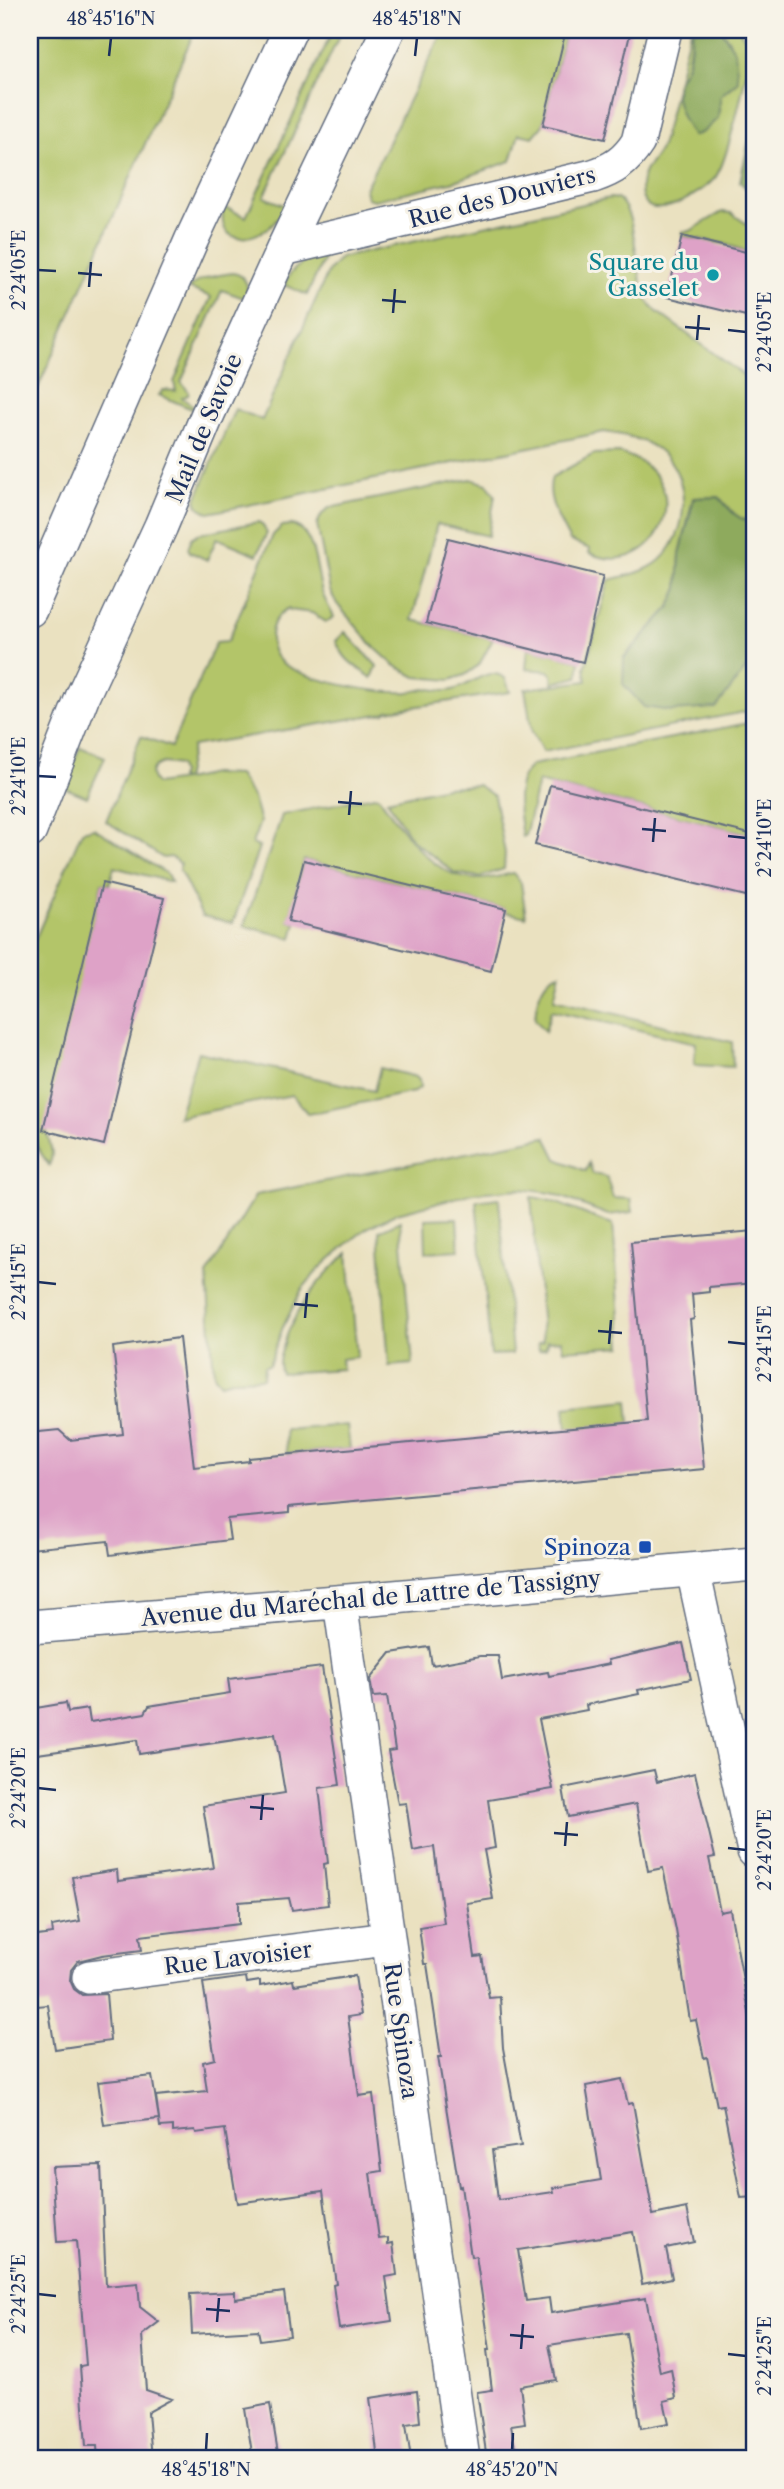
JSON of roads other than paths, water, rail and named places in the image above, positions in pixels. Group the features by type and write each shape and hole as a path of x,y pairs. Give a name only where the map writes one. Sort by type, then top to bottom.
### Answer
{"street":[{"path":"30,610 191,241 290,30"},
{"name":"Mail de Savoie","path":"30,831 83,695 162,526 207,416 388,30"},
{"name":"Rue des Douviers","path":"283,249 593,176 615,168 628,157 638,142 665,30"},
{"name":"Avenue du Maréchal de Lattre de Tassigny","path":"30,1627 754,1564"},
{"path":"693,1570 754,1852"},
{"name":"Rue Spinoza","path":"340,1602 463,2459"},
{"name":"Rue Lavoisier","path":"89,1977 387,1939"}],"place":[{"name":"Square du Gasselet","path":"713,275"},
{"name":"Spinoza","path":"645,1547"}]}
